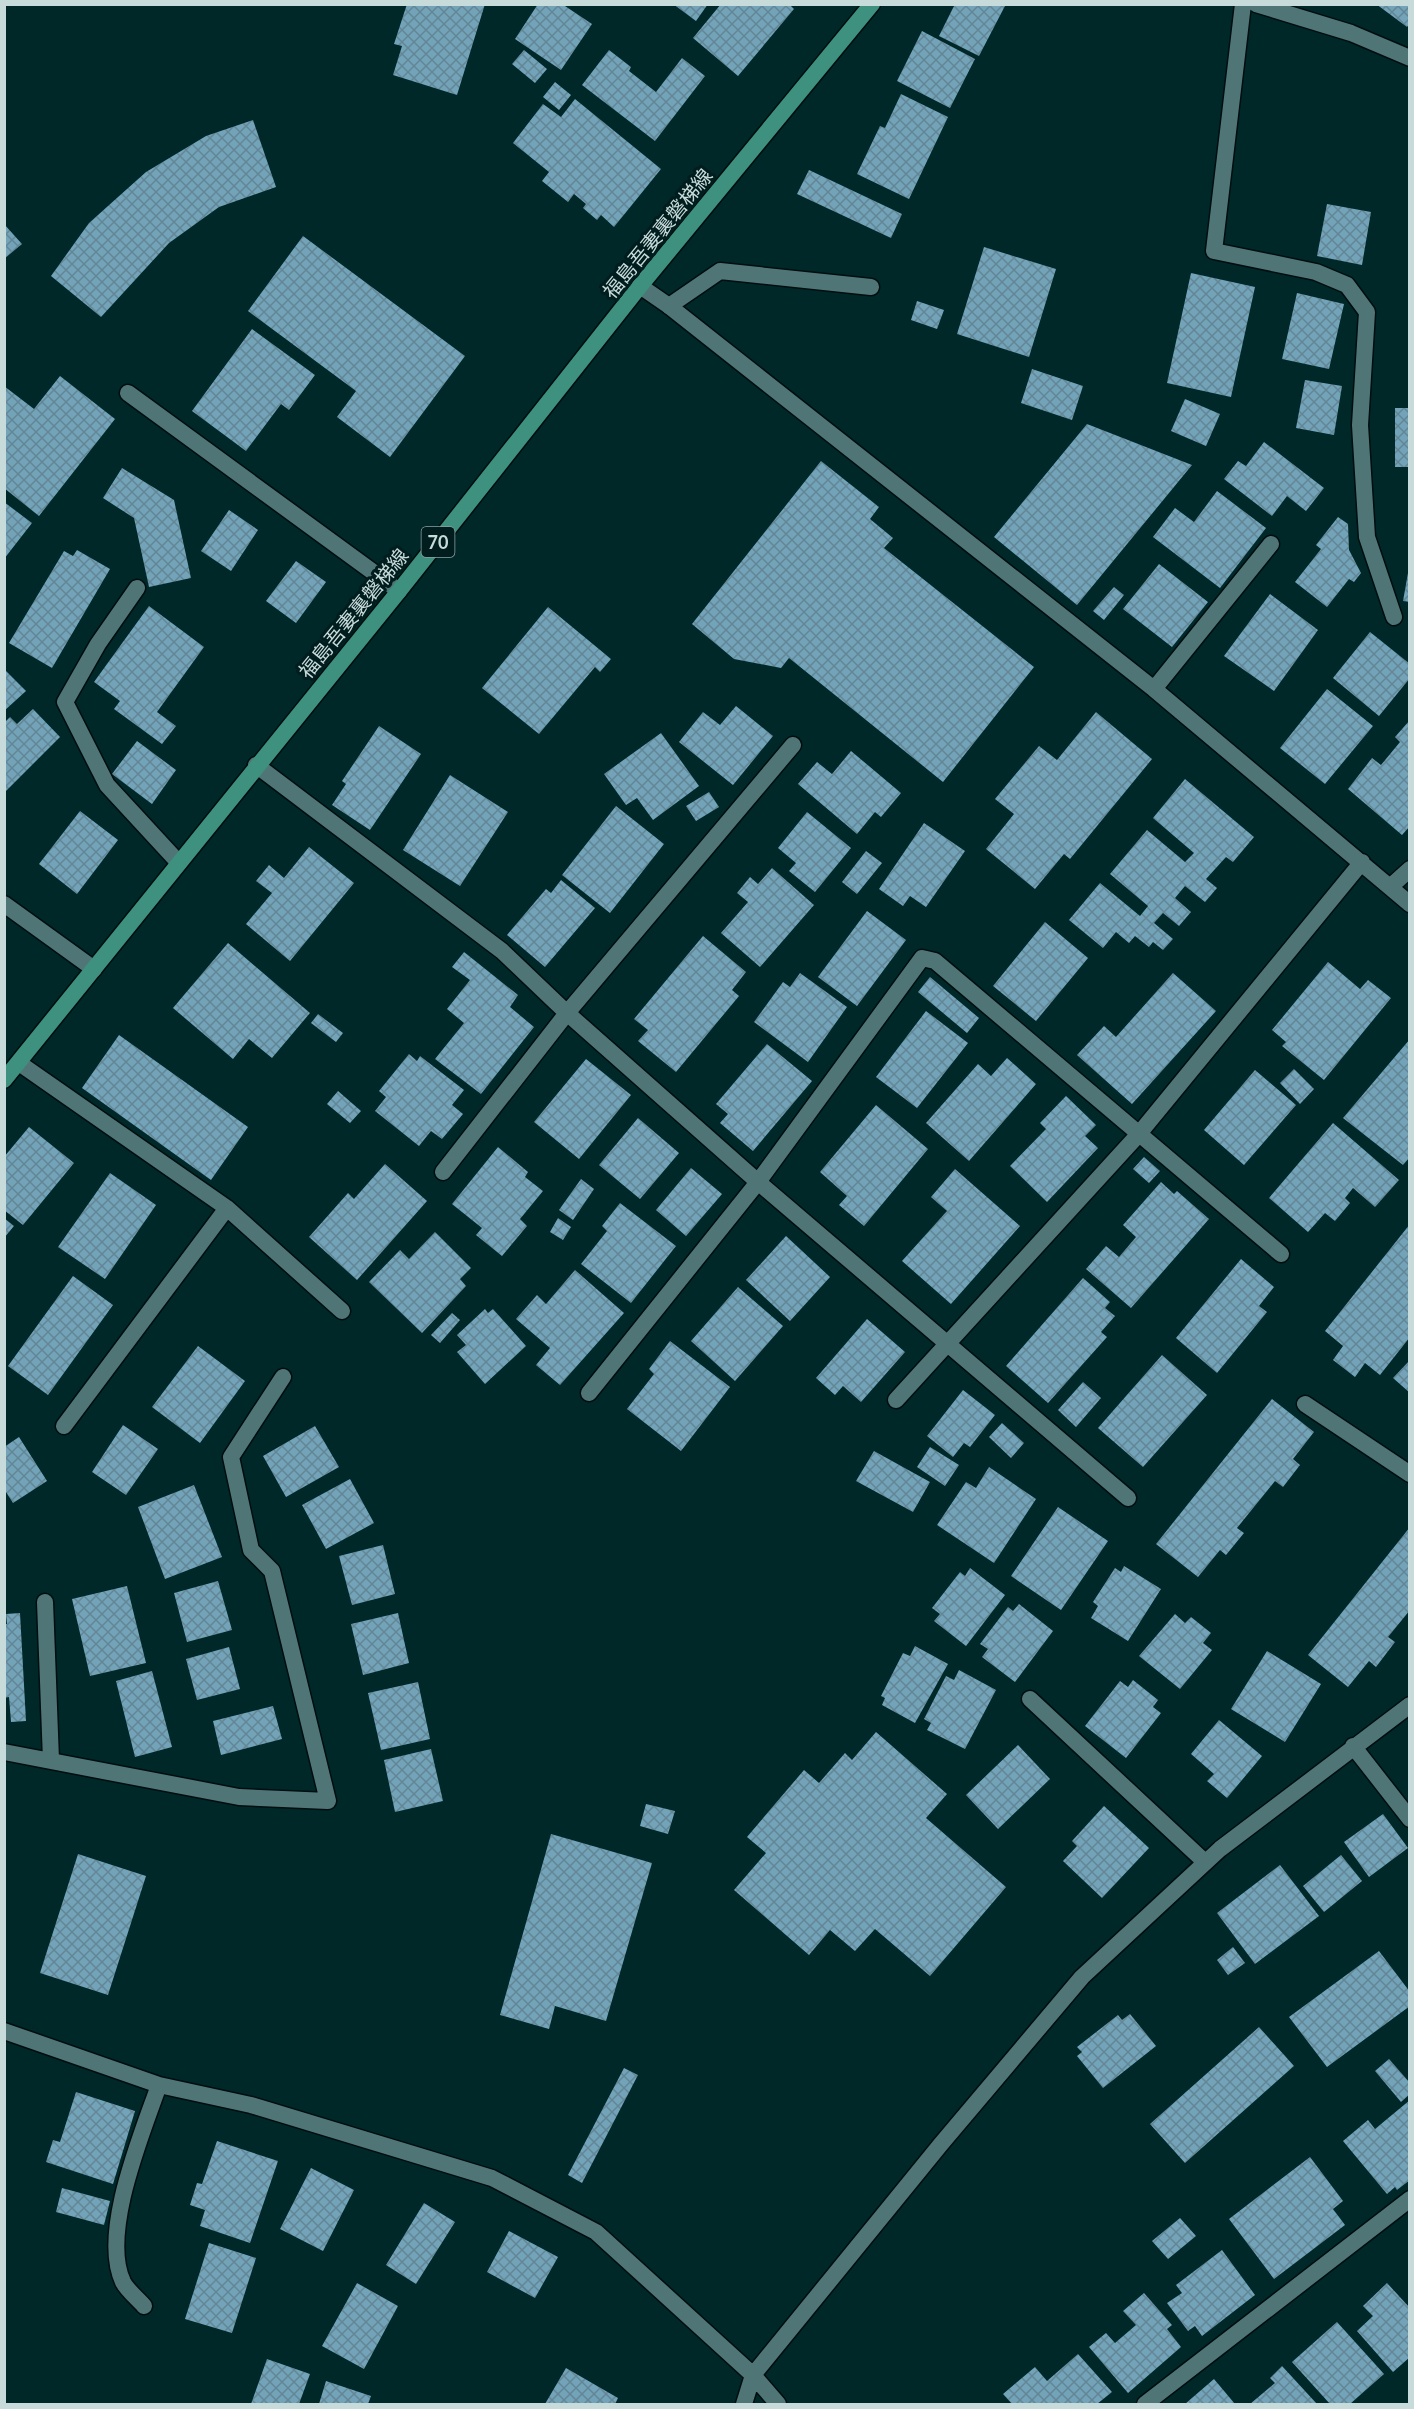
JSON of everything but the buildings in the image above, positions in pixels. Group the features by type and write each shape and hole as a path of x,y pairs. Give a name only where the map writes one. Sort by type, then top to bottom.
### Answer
{"main road":[{"name":"福島吾妻裏磐梯線","path":"4,1080 256,765 399,591 640,286 872,4"}],"street":[{"path":"1243,4 1214,251 1316,272 1347,285 1367,312 1360,425 1367,537 1394,617"},
{"path":"1256,4 1351,33 1410,58"},
{"path":"669,306 720,271 871,287"},
{"path":"640,286 669,306 1154,689 1410,904"},
{"path":"128,393 399,591"},
{"path":"1154,689 1271,544"},
{"path":"137,588 98,644 65,702 107,784 178,863"},
{"path":"443,1172 567,1013 793,745"},
{"path":"256,765 502,951 567,1013 758,1182 1128,1498"},
{"path":"896,1400 1138,1135 1362,862"},
{"path":"1390,887 1410,869"},
{"path":"4,904 94,969"},
{"path":"589,1393 758,1182 922,958 935,962 1281,1254"},
{"path":"19,1063 227,1208 342,1311"},
{"path":"64,1426 227,1208"},
{"path":"4,1752 239,1797 328,1801 272,1571 251,1550 231,1456 283,1377"},
{"path":"1305,1404 1410,1474"},
{"path":"45,1602 51,1760"},
{"path":"1030,1699 1205,1862"},
{"path":"744,2404 753,2375 941,2144 1082,1977 1205,1862 1353,1746 1410,1705"},
{"path":"1353,1746 1410,1819"},
{"path":"4,2031 159,2085 251,2105 492,2178 596,2232 753,2375 778,2404"},
{"path":"144,2306 123,2283 115,2249 125,2188 159,2085"},
{"path":"1145,2404 1410,2199"}]}
